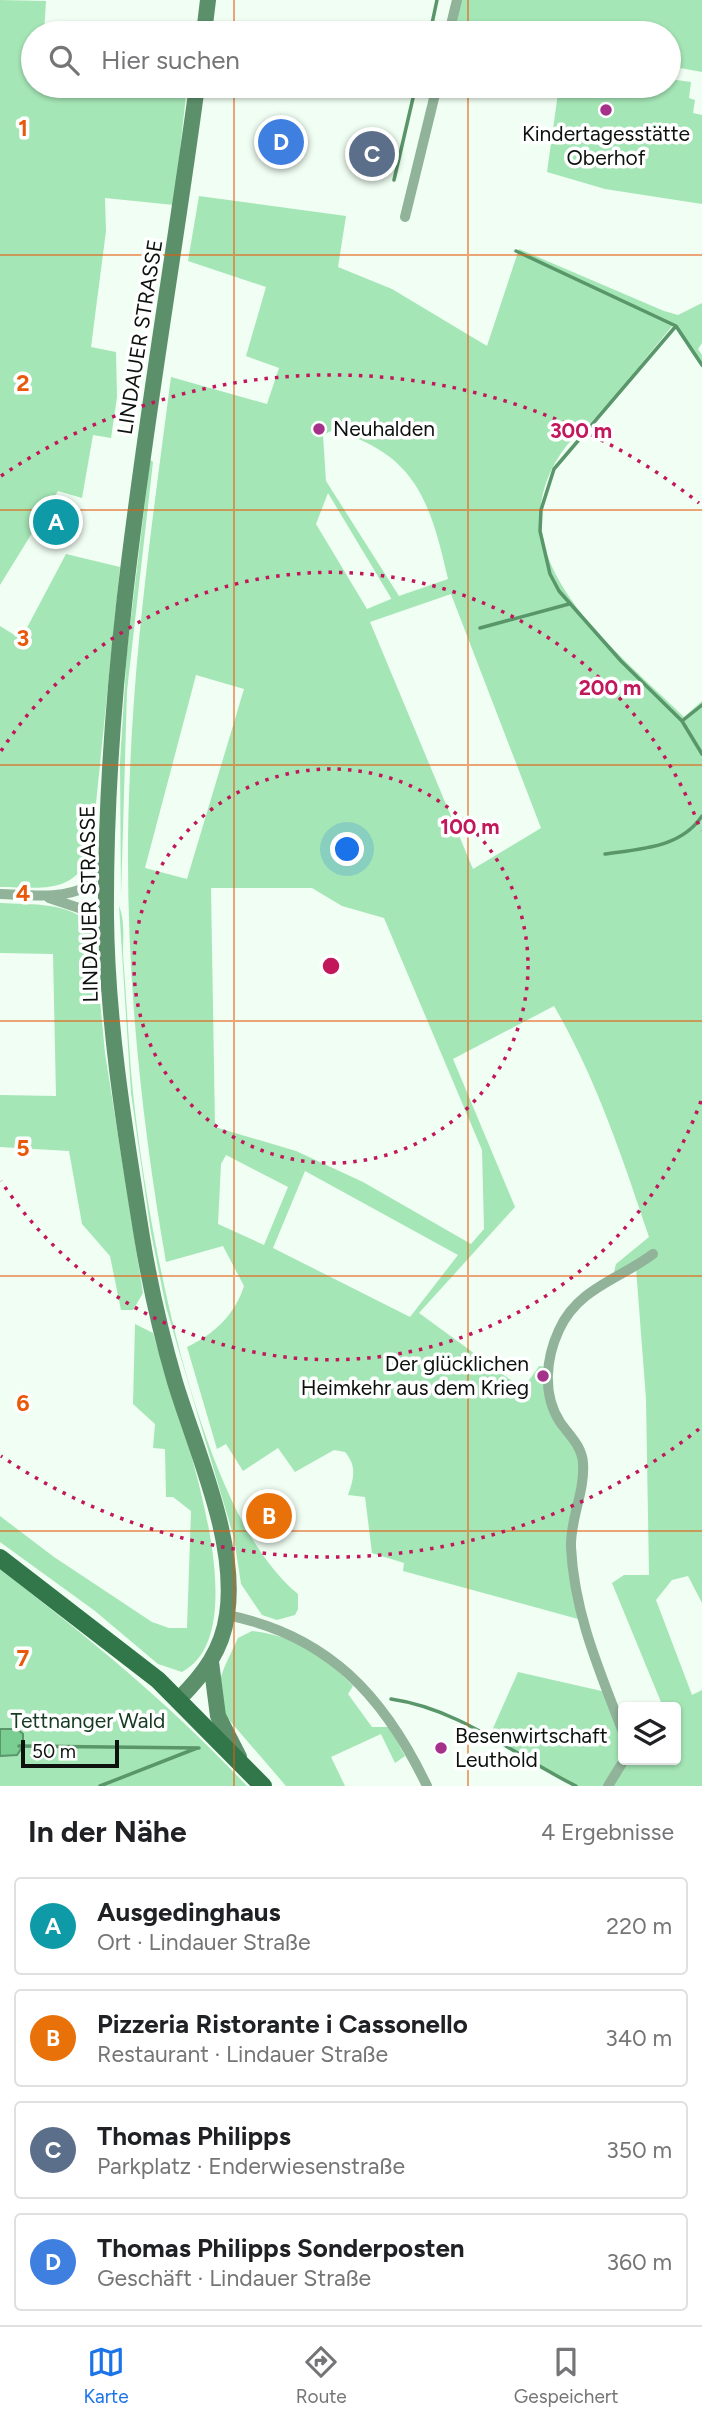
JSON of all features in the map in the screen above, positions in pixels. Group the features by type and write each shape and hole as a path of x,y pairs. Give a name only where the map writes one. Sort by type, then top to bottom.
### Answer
{"main road":[{"path":"205,21 208,0"},
{"name":"LINDAUER STRASSE","path":"179,1699 211,1662 227,1615 228,1582 220,1533 149,1280 120,1090 106,917 107,841 127,568 195,98"},
{"path":"0,1558 90,1624 179,1699 264,1786"},
{"path":"211,1662 218,1716 240,1759"}],"street":[{"path":"452,21 457,0"},
{"path":"405,217 435,98"},
{"path":"47,897 89,886 100,870 107,841"},
{"path":"0,894 47,897 106,917"},
{"path":"618,1719 587,1637 576,1591 571,1545 583,1463 577,1444 551,1406 549,1361 558,1332 577,1303 608,1279 653,1254"},
{"path":"227,1615 295,1635 338,1663 386,1716 427,1786"},
{"path":"608,1786 621,1765"}],"green space":[{"path":"0,0 46,1 45,21 21,21 21,98 186,98 174,205 105,198 106,231 91,347 116,352 117,397 111,438 93,435 82,498 58,491 0,585"},
{"path":"461,0 702,0 702,72 681,68 681,21 456,21"},
{"path":"681,81 691,82 689,98 695,100 693,113 702,115 702,204 605,189 547,172 557,98 681,98"},
{"path":"199,196 346,216 338,267 392,289 487,346 519,249 664,311 678,315 702,303 702,343 698,349 702,355 702,368 673,325 594,419 567,445 545,485 541,523 549,560 568,596 595,629 684,717 702,701 702,1603 688,1576 672,1580 656,1600 692,1695 702,1690 702,1786 610,1786 624,1765 681,1765 681,1702 661,1702 612,1583 624,1575 649,1575 646,1399 636,1268 614,1272 616,1264 649,1237 596,1090 554,1006 453,1059 515,1207 419,1313 523,1389 539,1366 547,1367 546,1382 581,1463 572,1513 578,1619 403,1571 404,1563 372,1553 365,1497 348,1495 353,1472 345,1452 334,1450 295,1472 278,1448 243,1471 226,1444 217,1449 187,1347 222,1323 235,1306 244,1286 223,1246 166,1262 147,1141 130,957 128,834 132,722 146,574 171,377 267,404 279,368 246,356 266,287 188,261","holes":["333,430 361,440 383,452 401,467 415,484 434,526 448,579 399,596 326,481 323,435","328,493 391,599 367,609 316,524","451,594 541,828 473,869 370,622","196,675 244,689 187,879 145,868","211,888 312,888 342,906 384,918 482,1150 484,1229 471,1244 363,1182 296,1151 215,1127","226,1155 288,1187 264,1245 218,1224 221,1164","305,1171 458,1255 410,1317 273,1248"]},
{"path":"150,460 153,462 127,691 121,896 120,762 127,651"},
{"path":"66,554 120,567 91,853 84,867 65,883 41,888 0,887 0,626 21,639"},
{"path":"0,903 62,909 84,919 93,927 105,1053 143,1293 133,1310 121,1310 110,1256 82,1224 69,1151 0,1147 0,1095 56,1096 53,954 0,953"},
{"path":"119,906 123,923 130,1056 137,1127 161,1272 202,1426 230,1496 261,1553 298,1594 298,1609 295,1615 277,1620 262,1615 241,1584 234,1538 166,1307 151,1233 131,1093"},
{"path":"135,1324 153,1333 192,1458 214,1564 215,1610 205,1648 182,1672 158,1664 95,1611 0,1542 0,1516 54,1557 152,1622 169,1628 187,1628 191,1511 173,1497 166,1497 165,1449 153,1448 155,1424 133,1404"},
{"name":"Tettnanger Wald","path":"0,1569 128,1673 188,1727 247,1786 0,1786 0,1756 17,1755 23,1746 23,1735 17,1729 0,1729"},
{"path":"252,1631 295,1642 320,1656 353,1686 348,1694 372,1727 389,1727 405,1756 395,1763 381,1734 331,1757 345,1786 286,1786 224,1714 220,1680 224,1668 238,1638"},
{"path":"518,1672 606,1692 618,1724 618,1759 605,1786 574,1786 490,1735"}],"shaded area":[{"path":"0,1729 17,1729 23,1734 23,1746 17,1755 0,1756"}],"waterway":[{"path":"433,21 437,0"},
{"path":"394,180 413,98"},
{"path":"516,251 676,326 702,365"},
{"path":"676,326 554,469 541,510 540,531 550,574 559,591 621,661 682,721 702,754"},
{"path":"480,628 569,604"},
{"path":"682,721 702,705"},
{"path":"605,854 671,841 693,827 702,816"},
{"path":"391,1699 417,1704 464,1723 576,1786"},
{"path":"19,1746 199,1748"},
{"path":"100,1786 197,1748"}],"place":[{"name":"Kindertagesstätte Oberhof","path":"606,110"},
{"name":"Thomas Philipps Sonderposten","path":"281,142"},
{"name":"Thomas Philipps","path":"372,154"},
{"name":"Neuhalden","path":"319,429"},
{"name":"Ausgedinghaus","path":"56,522"},
{"name":"Der glücklichen Heimkehr aus dem Krieg","path":"543,1376"},
{"name":"Pizzeria Ristorante i Cassonello","path":"269,1516"},
{"name":"Besenwirtschaft Leuthold","path":"441,1748"}]}
